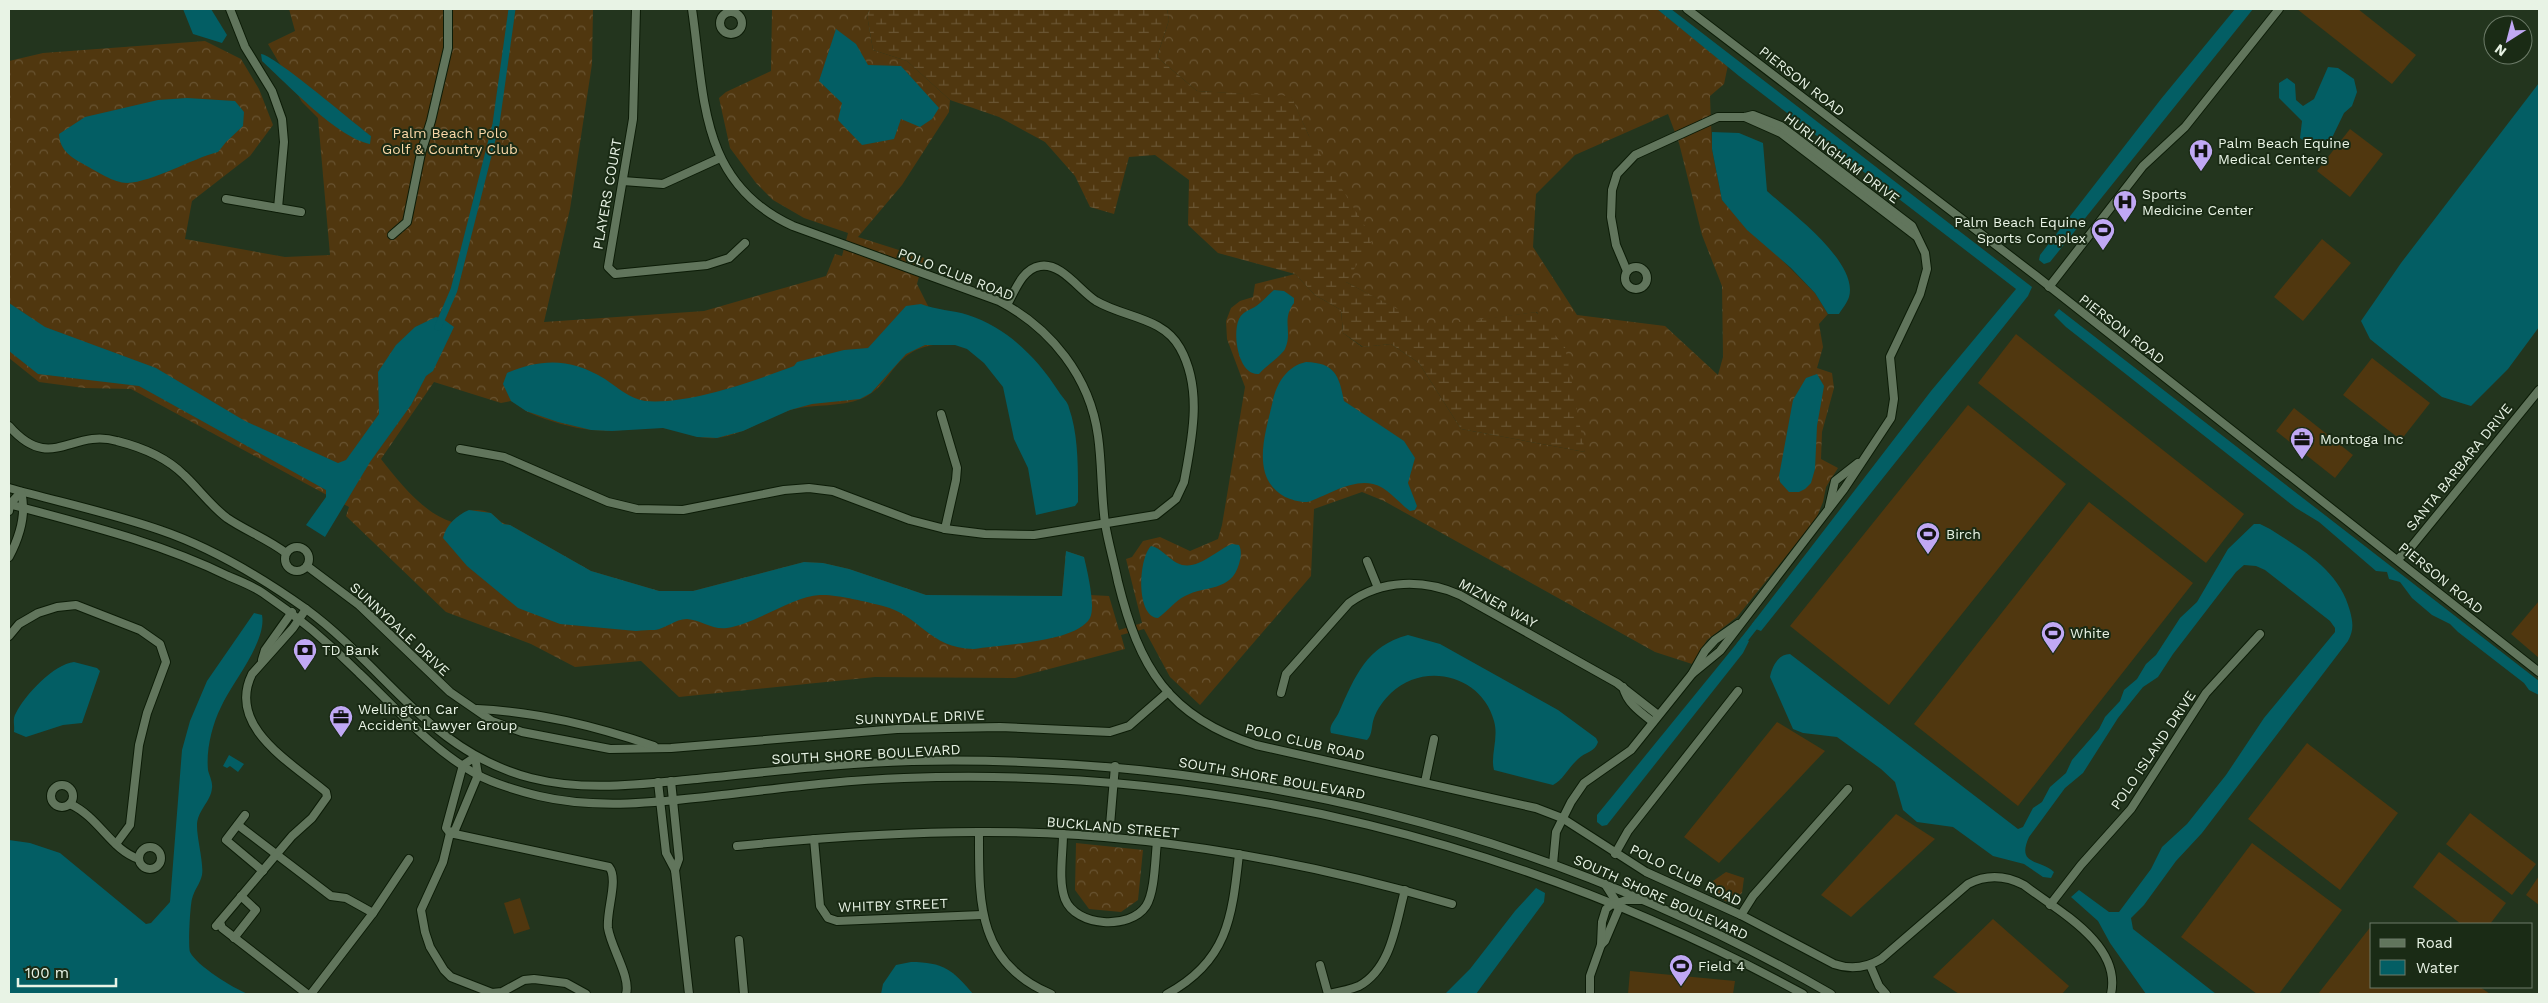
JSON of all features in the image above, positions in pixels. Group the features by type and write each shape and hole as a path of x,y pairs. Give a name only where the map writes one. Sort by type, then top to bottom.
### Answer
{"street":[{"path":"230,9 245,47 272,91 282,119 284,142 278,208"},
{"path":"392,234 407,222 421,153 431,121 448,48 448,9"},
{"name":"PLAYERS COURT","path":"636,9 633,119 608,262 611,271 615,274 707,265 729,258 745,243"},
{"name":"POLO CLUB ROAD","path":"692,9 709,126 720,158 741,190 765,211 778,219 1007,305 1029,319 1056,344 1078,375 1086,392 1098,433 1105,524 1133,635 1150,668 1168,692 1195,716 1239,740 1536,808 1562,818 1646,872 1741,915 1834,964 1850,968 1870,965"},
{"name":"PIERSON ROAD","path":"1688,9 2049,287 2398,559 2417,577 2539,672"},
{"path":"2049,287 2143,166 2185,127 2279,9"},
{"name":"HURLINGHAM DRIVE","path":"1553,864 1556,832 1562,818 1588,780 1627,753 1692,674 1720,652 1828,509 1886,428 1893,410 1890,357 1913,310 1926,275 1925,253 1912,226 1781,126 1760,116 1714,118 1640,153 1624,165 1613,184 1612,217 1616,245 1627,271"},
{"path":"623,181 663,184 720,158"},
{"path":"226,199 302,212"},
{"path":"460,449 504,457 608,502 637,509 683,510 784,490 809,488 833,491 910,520 946,529 985,534 1034,535 1156,515 1169,507 1181,490 1185,477 1195,397 1181,350 1171,335 1158,325 1097,301 1059,270 1050,266 1041,266 1028,271 1007,305"},
{"name":"SANTA BARBARA DRIVE","path":"2398,559 2412,546 2539,390"},
{"path":"941,414 956,468 956,480 946,529"},
{"name":"SUNNYDALE DRIVE","path":"9,426 26,444 47,449 93,439 108,438 135,446 160,457 182,473 226,518 286,552 296,547 303,549 308,555 307,566 359,605 450,692 492,721 522,732 610,749 659,748 897,729 1000,728 1110,732 1130,726 1168,692"},
{"name":"SOUTH SHORE BOULEVARD","path":"9,488 167,533 243,568 306,609 353,650 425,720 476,757 518,774 571,785 610,786 900,762 1002,761 1115,766 1244,783 1348,803 1499,846 1553,864 1644,900 1759,954 1831,994"},
{"path":"9,506 22,492"},
{"path":"9,557 15,545 25,508 22,492"},
{"name":"SOUTH SHORE BOULEVARD","path":"9,506 25,508 151,544 259,590 339,654 421,734 462,765 478,775 532,794 592,803 661,801 845,781 902,778 1004,777 1113,782 1244,798 1357,821 1545,876 1701,941 1803,994"},
{"path":"286,552 284,560 290,570 301,571 307,566"},
{"path":"1367,561 1378,588"},
{"name":"MIZNER WAY","path":"1281,693 1286,674 1340,611 1358,596 1378,588 1414,583 1447,590 1623,687 1658,715"},
{"path":"262,660 264,650 298,604"},
{"path":"9,636 19,624 38,613 57,607 76,605 140,630 160,644 166,662 147,713 139,745 130,825 116,844"},
{"path":"306,609 299,621 272,652 262,660 248,682 246,694 250,720 265,741 326,792 327,797 312,818 277,855 218,924 309,994 373,913 409,860"},
{"name":"POLO ISLAND DRIVE","path":"2050,905 2081,865 2131,809 2206,693 2260,634"},
{"path":"1623,687 1625,696 1631,704 1652,722"},
{"path":"1616,854 1628,831 1738,691"},
{"name":"SUNNYDALE DRIVE","path":"477,709 521,711 610,731 659,748"},
{"path":"1424,782 1434,738"},
{"path":"586,994 566,983 534,980 519,982 502,992 492,993 451,977 444,970 430,947 424,932 421,910 443,862 450,833 455,830 478,775 476,757 462,765 446,828 450,833 609,867 613,876 607,918 608,928 629,986 626,994"},
{"path":"1109,838 1115,766"},
{"path":"671,781 679,858 675,870"},
{"path":"658,782 666,853 675,870 689,994"},
{"path":"1741,915 1753,896 1848,790"},
{"path":"70,804 97,821 116,844 130,855 139,859"},
{"path":"246,815 226,840 263,871"},
{"path":"238,825 331,896 346,898 373,913"},
{"name":"BUCKLAND STREET","path":"736,846 916,832 1063,834 1157,842 1240,854 1334,872 1452,904"},
{"path":"979,832 979,891 982,915 994,944 1007,962 1023,978 1051,994"},
{"path":"1063,834 1064,897 1077,914 1091,920 1122,921 1141,912 1150,895 1157,842"},
{"name":"WHITBY STREET","path":"814,839 820,906 828,918 838,921 982,915"},
{"path":"1167,994 1199,972 1222,942 1233,906 1240,854"},
{"path":"1886,994 1879,986 1870,965 1881,959 1960,889 1976,880 1994,877 2012,879 2024,885 2102,948 2112,973 2111,994"},
{"path":"1601,945 1605,942 1616,905 1605,884"},
{"path":"1320,964 1328,994 1359,985 1380,967 1386,956 1405,890"},
{"path":"234,938 256,910 242,896"},
{"path":"1590,994 1590,976 1601,945 1602,922 1606,909 1626,900 1644,900"},
{"path":"739,940 744,994"}],"green space":[{"name":"Palm Beach Polo Golf & Country Club","path":"289,9 593,9 592,64 570,209 544,322 704,311 826,276 835,254 842,256 848,233 804,218 773,200 756,183 730,148 719,98 726,92 771,71 772,9 870,9 867,15 873,50 907,61 950,100 949,112 902,185 858,237 924,258 917,284 928,306 939,344 911,353 901,360 872,393 853,402 794,409 732,435 706,438 664,428 601,431 576,428 537,416 511,401 501,403 434,382 381,459 412,496 441,518 452,522 460,515 469,511 485,511 501,522 510,525 591,571 659,591 693,591 804,562 823,563 849,569 926,595 1062,596 1066,551 1084,557 1090,595 1109,596 1119,630 1142,623 1126,559 1132,557 1143,541 1160,537 1190,551 1218,539 1222,525 1245,387 1227,339 1226,321 1231,308 1240,301 1253,297 1255,284 1295,274 1315,295 1341,310 1343,333 1362,347 1391,344 1419,363 1461,429 1585,452 1537,312 1430,327 1346,282 1309,136 1291,97 1197,91 1157,57 1169,20 1167,9 1657,9 1728,65 1724,84 1710,96 1712,149 1722,200 1815,293 1828,314 1819,324 1823,347 1817,368 1832,373 1834,388 1822,432 1821,459 1838,468 1826,487 1823,502 1816,519 1737,617 1707,640 1692,664 1655,652 1384,501 1362,492 1314,509 1311,576 1200,705 1170,677 1144,629 1121,635 1125,649 1015,678 875,677 679,697 641,661 575,667 531,644 446,612 346,516 349,507 131,389 84,388 39,382 9,358 9,61 43,53 205,41 241,59 259,89 273,125 250,156 192,201 185,239 285,257 330,255 318,118 302,102 268,44 295,31","holes":["1668,114 1679,143 1702,235 1722,286 1723,357 1718,375 1665,326 1577,315 1533,247 1536,194 1575,155"]},
{"path":"870,9 1167,9 1169,20 1157,57 1197,91 1291,96 1309,136 1373,239 1346,282 1430,326 1536,312 1565,347 1585,452 1461,429 1419,363 1391,344 1363,347 1343,333 1341,310 1315,295 1295,274 1218,253 1188,225 1189,180 1155,155 1129,157 1114,214 1090,207 1075,176 1045,142 999,117 950,100 907,61 873,50 867,15"},
{"path":"2297,9 2358,9 2416,55 2392,84"},
{"path":"2350,129 2383,154 2350,197 2317,171"},
{"path":"2322,239 2351,263 2303,321 2274,297"},
{"path":"2016,334 2244,514 2206,563 1978,383"},
{"path":"2372,358 2430,403 2401,440 2343,395"},
{"name":"Birch","path":"1968,405 2066,484 1889,705 1790,626"},
{"path":"2294,408 2353,455 2335,478 2276,431"},
{"name":"White","path":"2089,502 2193,583 2018,806 1914,724"},
{"path":"2539,601 2539,658 2511,634"},
{"path":"1777,722 1825,751 1719,863 1684,837"},
{"path":"2307,743 2398,813 2340,890 2248,819"},
{"path":"2470,813 2536,864 2512,895 2446,844"},
{"path":"1896,814 1935,839 1851,917 1821,895"},
{"path":"1076,843 1143,850 1138,900 1121,912 1089,909 1075,890"},
{"path":"2252,843 2342,910 2279,994 2257,994 2181,937"},
{"path":"2439,852 2506,903 2491,923 2460,923 2413,887"},
{"path":"1726,872 1744,878 1742,893 1729,903 1711,893 1713,881"},
{"path":"2539,876 2539,905 2526,895"},
{"path":"520,898 530,929 514,934 504,903"},
{"path":"1993,919 2069,986 2062,994 1959,994 1933,977"},
{"path":"2370,928 2370,988 2481,988 2490,994 2318,994"},
{"name":"Field 4","path":"1630,971 1735,981 1733,994 1628,994"}],"water":[{"path":"183,9 211,9 227,35 222,43 193,34"},
{"path":"1657,9 1671,9 2032,287 2028,296 1761,631 1753,628 1752,624 1931,391 2016,289 1739,76"},
{"path":"2235,9 2253,9 2050,262 2044,264 2039,260 2040,255 2161,99"},
{"path":"836,29 856,44 868,65 901,66 939,108 932,119 920,127 901,119 894,139 862,145 838,120 842,103 819,81"},
{"path":"261,54 281,65 371,136 370,144 357,140 343,132 313,109 262,61"},
{"path":"2328,67 2338,68 2354,79 2357,92 2352,106 2344,113 2330,142 2316,150 2300,138 2302,121 2279,98 2279,83 2287,78 2295,84 2296,100 2303,106 2314,99"},
{"path":"2539,83 2539,327 2508,369 2471,406 2442,397 2370,339 2361,321 2401,263"},
{"path":"187,98 235,101 244,112 243,126 218,152 148,179 127,183 111,179 67,153 60,140 59,134 85,117 158,100"},
{"path":"1712,132 1739,133 1763,143 1767,191 1820,239 1834,254 1844,269 1849,283 1849,297 1839,314 1828,314 1815,293 1791,268 1747,230 1722,200 1712,149"},
{"path":"1274,290 1284,291 1294,298 1294,303 1288,315 1287,343 1283,352 1259,374 1252,373 1246,368 1238,352 1237,325 1243,314"},
{"path":"9,303 45,327 156,368 245,421 338,463 346,460 379,414 378,372 396,345 415,327 436,317 443,319 454,327 433,371 426,376 411,405 370,462 325,537 306,525 326,497 326,490 139,386 38,374 9,351"},
{"path":"921,304 968,315 996,328 1009,336 1041,367 1067,404 1075,430 1078,502 1075,506 1036,515 1028,468 1014,439 1003,387 984,363 967,349 955,345 925,345 906,354 871,393 860,399 812,404 790,410 743,431 717,438 697,437 663,428 612,431 591,430 558,422 526,411 511,401 503,384 507,373 532,365 556,362 580,367 592,372 639,400 662,401 700,396 760,378 794,366 797,362 844,350 868,348 906,306"},
{"path":"2059,309 2539,681 2539,695 2529,690 2524,683 2450,624 2432,615 2412,598 2400,582 2389,579 2387,572 2376,571 2319,522 2296,508 2066,327 2054,315"},
{"path":"1306,362 1323,365 1334,372 1340,384 1344,401 1404,441 1415,458 1408,483 1417,506 1415,510 1410,511 1388,492 1373,484 1349,485 1305,502 1285,497 1274,488 1267,478 1263,453 1264,439 1273,400 1277,387 1288,371"},
{"path":"1817,374 1824,386 1817,426 1815,469 1811,483 1805,489 1799,492 1789,492 1780,482 1779,476 1793,400 1806,378"},
{"path":"469,510 491,513 503,524 510,525 591,571 659,591 693,591 804,562 823,563 849,569 926,595 1062,596 1066,551 1084,557 1092,612 1090,618 1082,626 1070,633 1037,641 974,649 946,643 896,610 860,600 826,595 810,596 798,600 751,621 727,628 716,628 687,619 655,630 636,631 560,624 518,608 467,566 443,538 453,521"},
{"path":"2254,524 2260,524 2270,529 2295,545 2329,573 2345,597 2352,619 2352,626 2348,641 2202,833 2176,861 2144,905 2131,918 2133,929 2216,994 2146,994 2110,943 2098,921 2071,897 2079,890 2109,912 2119,912 2151,869 2162,847 2187,824 2226,775 2264,718 2335,632 2335,628 2330,621 2265,570 2256,566 2244,565 2236,572 2173,654 2158,677 2143,687 2118,718 2083,773 2065,788 2029,837 2025,853 2031,861 2054,872 2051,878 2043,877 2024,864 1993,856 1953,827 1917,822 1903,810 1895,782 1881,769 1837,737 1803,733 1793,729 1770,677 1774,665 1779,659 1790,654 2018,829 2023,827 2033,808 2042,802 2050,787 2066,773 2072,760 2099,729 2105,717 2120,701 2124,690 2137,679 2146,664 2156,655 2180,618 2197,602 2228,549"},
{"path":"1232,544 1239,545 1241,554 1239,564 1230,579 1224,584 1185,596 1158,618 1151,615 1146,608 1141,586 1144,563 1151,546 1177,563 1191,565 1206,560"},
{"path":"254,613 262,615 259,637 221,707 210,738 208,770 212,788 209,798 199,815 197,826 202,875 192,899 189,935 190,952 200,964 216,976 248,994 9,994 9,840 30,843 60,853 146,924 151,923 170,902 182,750 190,721 207,681"},
{"path":"1408,635 1440,644 1558,710 1596,738 1597,745 1578,759 1560,780 1553,785 1494,770 1495,727 1487,705 1465,683 1435,676 1419,677 1404,683 1391,693 1377,711 1367,740 1331,733 1331,725 1364,664 1382,647"},
{"path":"1742,637 1749,641 1743,653 1607,825 1602,826 1597,822 1597,815"},
{"path":"74,662 97,668 100,671 82,723 63,725 26,737 14,732 15,715 33,689 58,668"},
{"path":"229,755 244,764 238,772 230,766 227,768 223,766"},
{"path":"1536,888 1545,893 1544,902 1476,994 1445,994 1470,969 1515,911"},
{"path":"922,962 946,969 953,973 973,994 881,994 883,984 896,965"}],"waterway":[{"path":"438,327 454,290 496,124 512,9"},
{"path":"1740,645 1758,622"}],"place":[{"name":"Palm Beach Equine Medical Centers","path":"2201,172"},
{"name":"Sports Medicine Center","path":"2125,223"},
{"name":"Palm Beach Equine Sports Complex","path":"2103,251"},
{"name":"Montoga Inc","path":"2302,460"},
{"name":"Birch","path":"1928,555"},
{"name":"White","path":"2053,654"},
{"name":"TD Bank","path":"305,671"},
{"name":"Wellington Car Accident Lawyer Group","path":"341,738"},
{"name":"Field 4","path":"1681,987"}]}
